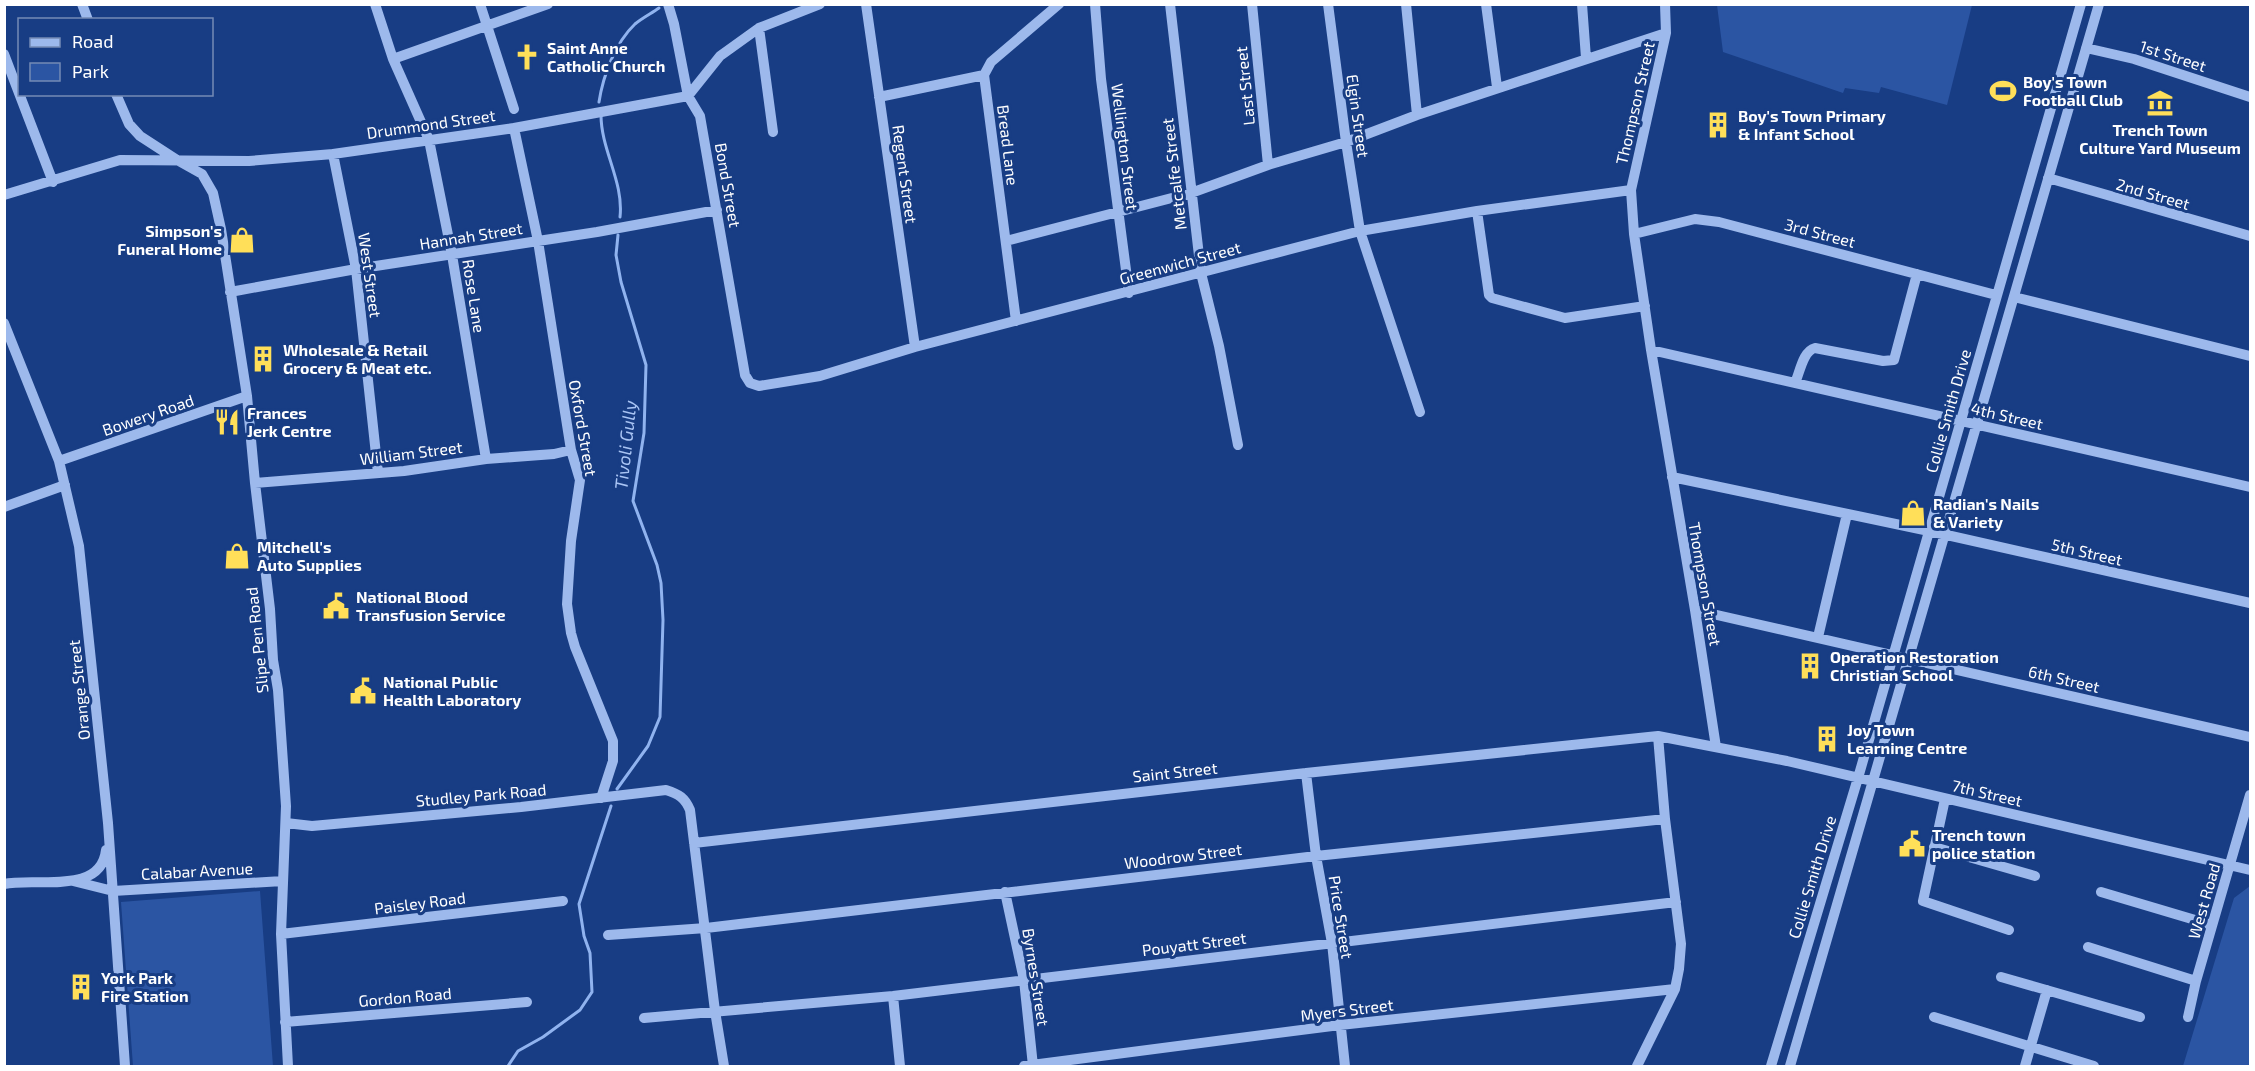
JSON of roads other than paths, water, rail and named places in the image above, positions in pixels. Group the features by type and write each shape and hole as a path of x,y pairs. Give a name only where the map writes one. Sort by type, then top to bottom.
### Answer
{"street":[{"name":"Rose Lane","path":"375,4 393,59 429,140 452,255 486,459"},
{"path":"480,4 514,109"},
{"path":"393,59 548,4"},
{"name":"Bond Street","path":"668,4 688,96 700,116 745,375"},
{"path":"688,96 720,56 759,28 820,4"},
{"name":"Regent Street","path":"866,4 915,347"},
{"path":"879,96 984,75 991,62 1059,4"},
{"name":"Wellington Street","path":"1095,4 1101,79 1129,292"},
{"name":"Metcalfe Street","path":"1170,4 1201,273 1219,346 1238,445"},
{"name":"Last Street","path":"1252,4 1268,165"},
{"name":"Elgin Street","path":"1328,4 1360,231 1420,412"},
{"path":"1406,4 1417,115"},
{"path":"1486,4 1497,87"},
{"path":"1582,4 1586,58"},
{"name":"Thompson Street","path":"1665,4 1666,33 1631,190 1634,234 1716,747"},
{"name":"Collie Smith Drive","path":"1771,1066 1858,778 2081,4"},
{"name":"Collie Smith Drive","path":"1790,1066 2099,4"},
{"path":"759,28 773,132"},
{"path":"1006,241 1191,193 1268,165 1346,142 1497,87 1666,33"},
{"name":"1st Street","path":"2086,48 2134,59 2250,97"},
{"path":"4,54 18,91"},
{"name":"Bread Lane","path":"984,75 1016,321"},
{"path":"20,96 53,182"},
{"path":"117,96 129,124 140,136 177,160"},
{"name":"Drummond Street","path":"4,195 120,160 249,160 333,154 513,128 688,96"},
{"name":"Oxford Street","path":"513,128 538,241 571,450 580,480 567,604 570,633 610,734 614,752 601,798"},
{"name":"West Street","path":"333,154 356,269 378,473"},
{"name":"Slipe Pen Road","path":"177,160 202,174 213,193 248,396 255,483 270,609 273,660 278,690 286,823 280,934 288,1066"},
{"name":"2nd Street","path":"2048,178 2250,236"},
{"name":"Greenwich Street","path":"745,375 750,383 759,386 820,376 915,347 1360,231 1477,211 1631,190"},
{"name":"Hannah Street","path":"230,292 717,210"},
{"path":"1477,211 1489,295 1492,298 1565,318 1645,306"},
{"name":"3rd Street","path":"1634,234 1695,219 1719,222 1996,295"},
{"path":"1795,382 1807,354 1815,348 1883,362 1894,360 1897,357 1917,274"},
{"path":"2014,297 2250,356"},
{"name":"Orange Street","path":"4,323 59,461 79,546 108,823 124,1066"},
{"name":"4th Street","path":"1651,350 2250,487"},
{"name":"Bowery Road","path":"59,461 248,396"},
{"name":"William Street","path":"255,483 378,473 486,459 554,454 571,450"},
{"name":"5th Street","path":"1672,477 1929,531 2250,603"},
{"path":"4,507 64,484"},
{"path":"1818,637 1847,514"},
{"name":"6th Street","path":"1695,609 2250,737"},
{"path":"1637,1066 1675,989 1681,944 1665,819 1658,736 1716,747"},
{"name":"Saint Street","path":"694,843 1306,773 1658,736"},
{"name":"7th Street","path":"1716,747 2250,870"},
{"name":"Price Street","path":"1306,773 1316,856 1332,943 1345,1066"},
{"name":"Studley Park Road","path":"286,823 312,826 666,790 686,801 690,810 694,843"},
{"name":"West Road","path":"2188,1017 2196,981 2250,795"},
{"path":"1945,799 1923,901 2009,930"},
{"name":"Woodrow Street","path":"608,935 706,928 1316,856 1665,819"},
{"path":"6,883 73,881 98,870 103,863 108,823"},
{"path":"694,843 724,1066"},
{"path":"1934,847 2035,876"},
{"name":"Calabar Avenue","path":"73,881 113,891 283,881"},
{"name":"Byrnes Street","path":"1005,892 1024,980 1030,1066"},
{"path":"2101,892 2212,925"},
{"name":"Paisley Road","path":"280,934 562,901"},
{"name":"Pouyatt Street","path":"644,1018 893,996 1676,902"},
{"path":"2088,947 2196,981"},
{"path":"2001,977 2140,1017"},
{"name":"Myers Street","path":"1030,1066 1340,1026 1675,989"},
{"path":"2025,1066 2047,990"},
{"path":"893,996 900,1066"},
{"name":"Gordon Road","path":"285,1022 526,1002"},
{"path":"1934,1017 2094,1066"}],"waterway":[{"name":"Tivoli Gully","path":"599,102 607,71 616,50 635,24 659,8"},
{"name":"Tivoli Gully","path":"601,115 605,141 619,191 620,217"},
{"name":"Tivoli Gully","path":"617,789 648,746 660,717 663,620 661,583 657,565 633,501 644,433 646,365 621,282 616,255 618,235"},
{"name":"Tivoli Gully","path":"508,1066 518,1051 543,1037 580,1010 592,992 590,953 584,936 579,904 611,806"}],"place":[{"name":"Saint Anne Catholic Church","path":"527,57"},
{"name":"Boy's Town Football Club","path":"2003,91"},
{"name":"Trench Town Culture Yard Museum","path":"2160,103"},
{"name":"Boy's Town Primary & Infant School","path":"1718,125"},
{"name":"Simpson's Funeral Home","path":"242,240"},
{"name":"Wholesale & Retail Grocery & Meat etc.","path":"263,359"},
{"name":"Frances Jerk Centre","path":"227,422"},
{"name":"Radian's Nails & Variety","path":"1913,513"},
{"name":"Mitchell's Auto Supplies","path":"237,556"},
{"name":"National Blood Transfusion Service","path":"336,606"},
{"name":"Operation Restoration Christian School","path":"1810,666"},
{"name":"National Public Health Laboratory","path":"363,691"},
{"name":"Joy Town Learning Centre","path":"1827,739"},
{"name":"Trench town police station","path":"1912,844"},
{"name":"York Park Fire Station","path":"81,987"}]}
